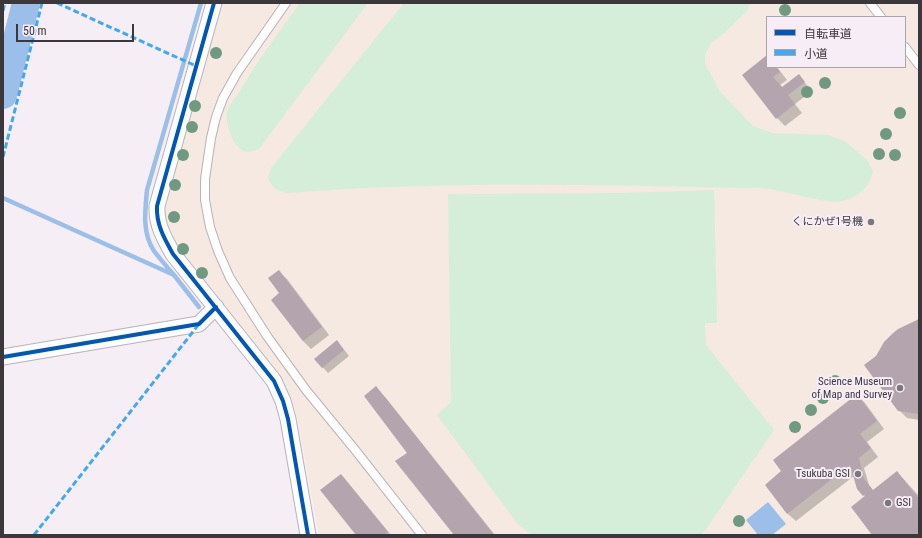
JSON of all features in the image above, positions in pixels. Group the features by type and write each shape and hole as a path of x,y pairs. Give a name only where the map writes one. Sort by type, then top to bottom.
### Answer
{"street":[{"path":"214,3 157,206 157,215 162,233 173,254 274,381 283,401 288,419 308,535"},
{"path":"3,357 199,324 216,307"}],"lane":[{"path":"286,3 237,73 223,98 216,117 211,138 205,180 205,200 210,227 218,251 230,278 268,336 306,390 356,451 421,535"},
{"path":"870,3 880,16"},
{"path":"906,48 919,65"}],"shaded area":[{"path":"221,3 919,3 919,535 319,535 297,417 291,397 282,379 174,243 166,226 164,216 165,204"}],"green space":[{"path":"300,3 368,3 259,149 250,151 242,150 237,146 231,135 227,120 228,109 261,57"},
{"path":"404,3 750,3 747,11 727,31 711,43 705,55 705,64 721,93 753,126 772,133 828,135 845,141 867,160 873,171 871,177 866,187 859,194 849,199 836,202 765,188 458,185 345,189 289,193 276,189 268,178 271,168"},
{"path":"714,190 717,323 705,323 706,345 774,430 702,535 531,535 517,523 437,415 451,402 448,194 622,193"}],"water":[{"path":"768,502 786,524 772,535 758,535 746,520"}],"building":[{"path":"766,56 766,68 777,68 780,72 773,77 782,87 799,74 805,82 788,95 795,104 776,119 742,75"},
{"path":"279,270 322,327 303,341 271,300 279,293 268,278"},
{"name":"Science Museum of Map and Survey","path":"919,319 919,414 898,411 864,365 876,356 884,342 892,334 898,329"},
{"path":"337,340 344,350 322,368 314,359"},
{"path":"376,386 494,535 454,535 395,461 407,453 364,396"},
{"path":"857,394 877,421 860,434 871,448 859,458 864,479 873,490 897,471 919,499 919,535 872,535 851,507 866,495 865,494 863,496 857,489 850,465 787,514 765,485 781,471 773,460"},
{"path":"341,474 388,532 384,535 356,535 320,490"}],"waterway":[{"path":"3,95 26,3"},
{"path":"174,275 150,244 145,222 147,190 201,3"},
{"path":"3,198 174,275 199,307"}],"marked path":[{"path":"3,11 5,3"},
{"path":"3,157 42,3"},
{"path":"57,3 196,66"},
{"path":"34,535 199,324"}],"cycle path":[{"path":"214,3 157,206 159,225 173,254 274,381 283,401 288,419 308,535"},
{"path":"3,357 199,324 216,307"}],"place":[{"name":"くにかぜ1号機","path":"871,222"},
{"name":"Science Museum of Map and Survey","path":"900,388"},
{"name":"Tsukuba GSI","path":"858,474"},
{"name":"GSI","path":"888,503"}]}
